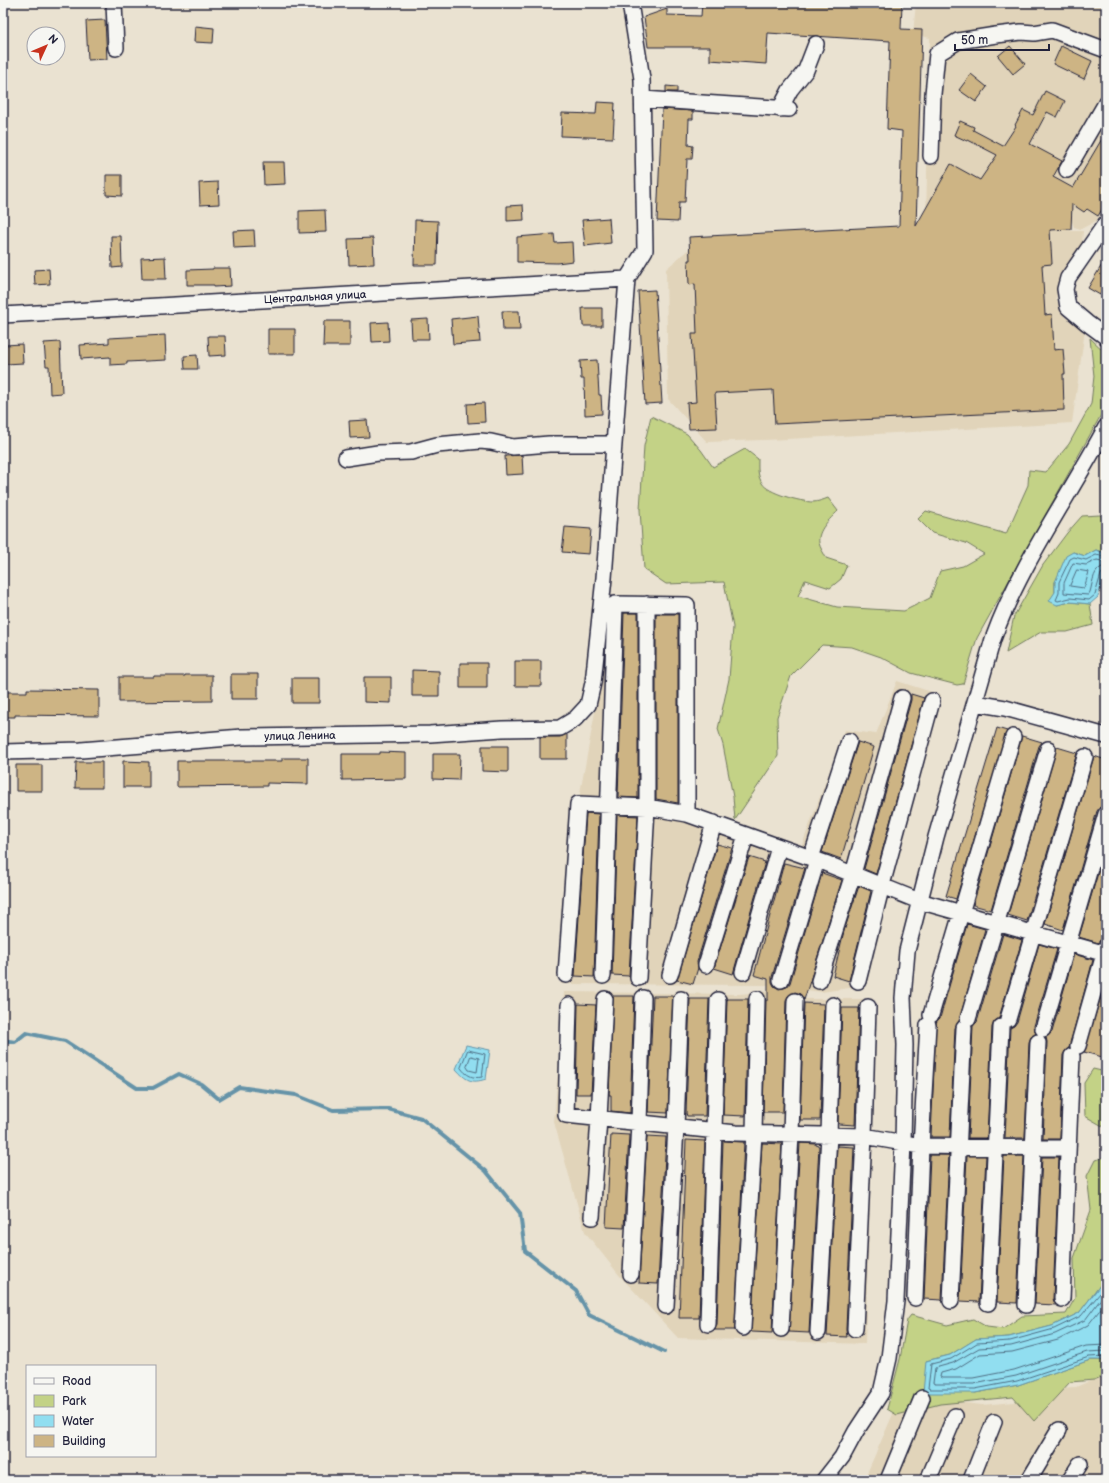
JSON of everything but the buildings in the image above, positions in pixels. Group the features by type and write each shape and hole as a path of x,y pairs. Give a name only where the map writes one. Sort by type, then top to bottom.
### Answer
{"street":[{"path":"114,3 116,48"},
{"path":"346,458 378,453 411,452 437,445 480,441 513,447 549,444 614,444 628,279 646,250 642,78 630,3"},
{"path":"931,156 933,94 937,54 947,47 958,41 1021,32 1034,33 1052,30 1063,36 1106,50"},
{"path":"643,99 784,109 790,90 806,70 816,44"},
{"path":"1067,170 1106,103"},
{"path":"1106,223 1068,278 1065,289 1068,307 1086,323 1106,337"},
{"name":"Центральная улица","path":"3,316 628,279"},
{"path":"825,1479 842,1457 856,1430 881,1393 888,1358 896,1300 903,1143 905,1046 903,998 907,951 919,900 993,639 1009,599 1106,427"},
{"name":"улица Ленина","path":"3,752 81,750 242,737 430,734 502,729 560,728 575,719 588,705 593,683 604,578 614,444"},
{"path":"603,976 615,604 687,605 688,814"},
{"path":"638,978 647,807 647,604"},
{"path":"819,981 853,874 902,698"},
{"path":"858,981 882,885 932,701"},
{"path":"975,703 1005,708 1106,736"},
{"path":"915,1298 921,1146 930,1020 1013,737"},
{"path":"781,980 814,859 849,741"},
{"path":"951,1301 958,1147 966,1024 1048,748"},
{"path":"988,1303 995,1147 1004,1023 1033,933 1085,757"},
{"path":"566,975 578,804 608,804 647,807 688,814 814,859 919,900 1069,943 1105,951 1075,1051 1068,1148 1062,1299"},
{"path":"1026,1305 1041,1036 1106,814"},
{"path":"670,975 714,823"},
{"path":"706,965 746,835"},
{"path":"743,972 779,847"},
{"path":"631,1274 639,1123 643,998"},
{"path":"592,1217 605,999"},
{"path":"666,1306 676,1127 681,999"},
{"path":"744,1328 754,1133 757,999"},
{"path":"708,1324 718,1000"},
{"path":"781,1329 791,1134 795,1000"},
{"path":"569,1005 566,1115 715,1131 864,1136 921,1146 1068,1148"},
{"path":"818,1332 829,1135 832,1005"},
{"path":"855,1329 864,1136 868,1006"},
{"path":"888,1480 922,1398"},
{"path":"928,1480 955,1416"},
{"path":"971,1480 994,1422"},
{"path":"1029,1480 1059,1430"},
{"path":"1070,1480 1080,1464"}],"shaded area":[{"path":"916,3 1106,3 1106,206 1096,221 1081,229 1074,227 1071,219 1071,231 1083,231 1082,242 1078,253 1062,273 1056,298 1065,317 1085,330 1072,423 788,439 707,442 668,399 666,269 690,248 689,237 1055,217 926,219 930,38 913,34"},
{"path":"694,598 694,809 802,845 845,730 876,734 897,681 941,695 863,986 821,992 771,985 561,984 578,804 615,604"},
{"path":"774,991 808,999 873,999 872,1140 865,1344 678,1338 619,1275 585,1232 554,1122 564,992 739,994"},
{"path":"1097,1378 1106,1379 1106,1480 864,1480 897,1405 942,1400 982,1405 1014,1402 1057,1388 1076,1387"}],"green space":[{"path":"1090,338 1106,353 1106,406 977,638 963,684 957,685 911,673 881,657 852,647 822,645 791,676 777,717 778,756 735,820 733,797 723,745 718,729 729,679 733,627 724,582 666,584 644,569 640,510 644,446 651,416 687,434 713,467 745,449 758,459 760,480 765,487 770,490 793,499 808,502 816,502 828,498 838,511 822,529 819,543 826,558 847,565 841,579 830,588 805,580 798,596 837,607 904,611 930,598 940,571 963,566 984,554 966,543 932,533 918,519 926,511 1006,534 1028,485 1029,470 1046,472 1069,444 1091,404 1094,376"},
{"path":"1100,515 1106,520 1105,553 1096,550 1085,556 1073,552 1055,582 1057,605 1070,602 1090,604 1093,625 1067,632 1041,632 1006,653 1014,616 1043,565 1082,516"},
{"path":"1093,1069 1106,1072 1106,1128 1085,1116 1084,1083"},
{"path":"1106,1157 1106,1281 1101,1284 1079,1313 1052,1326 1009,1337 976,1339 950,1355 926,1361 975,1393 1018,1385 1090,1360 1106,1360 1106,1375 1094,1380 1070,1382 1034,1421 1013,1397 940,1404 897,1415 887,1409 900,1359 907,1320 911,1315 947,1325 973,1319 987,1327 1003,1329 1022,1316 1066,1314 1075,1298 1074,1258 1091,1210 1087,1176 1095,1160"}],"water":[{"path":"1096,550 1105,553 1104,575 1098,597 1090,604 1070,602 1057,605 1049,601 1055,592 1055,582 1066,556 1073,552 1085,556"},
{"path":"466,1045 490,1050 486,1079 476,1081 469,1080 456,1069"},
{"path":"1106,1281 1106,1360 1090,1360 1018,1385 975,1393 923,1393 926,1361 950,1355 976,1339 1009,1337 1052,1326 1079,1313 1102,1283"}],"waterway":[{"path":"3,1040 15,1042 26,1033 65,1041 137,1088 153,1088 179,1074 201,1084 219,1099 239,1087 296,1095 333,1110 388,1109 421,1118 486,1171 520,1213 525,1251 576,1291 589,1315 664,1352"}]}
